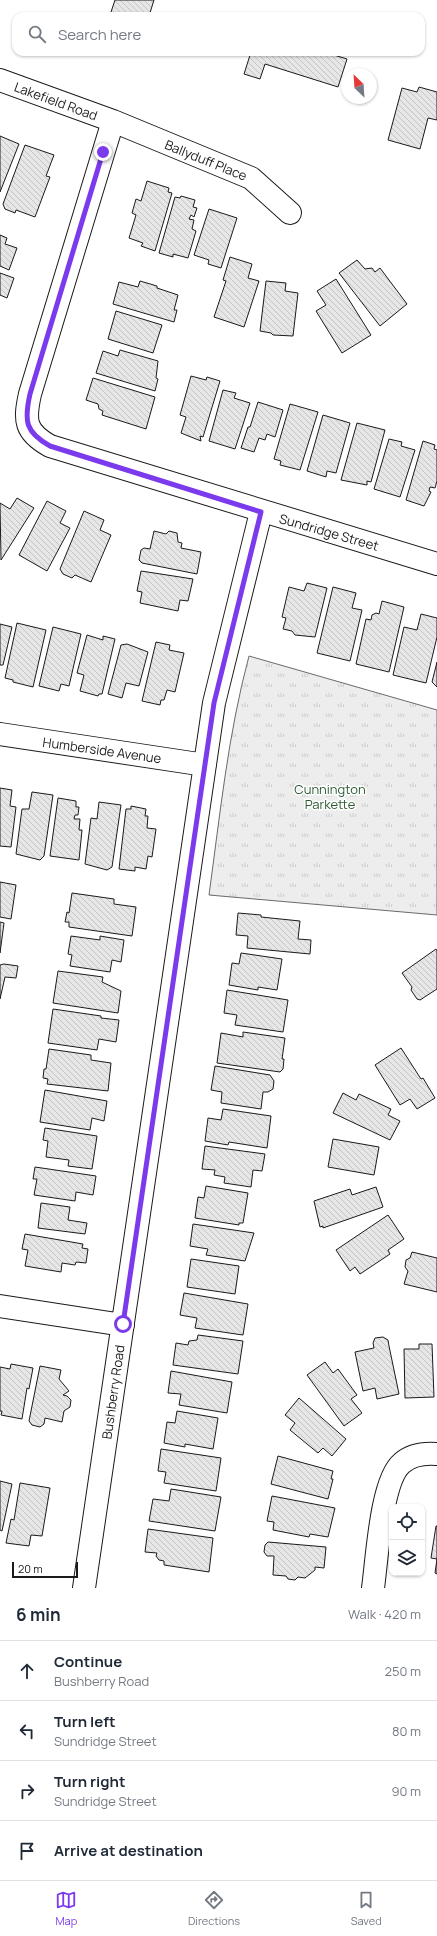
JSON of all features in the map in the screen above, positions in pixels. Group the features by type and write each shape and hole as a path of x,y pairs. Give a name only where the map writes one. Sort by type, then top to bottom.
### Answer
{"street":[{"name":"Lakefield Road","path":"0,80 113,121"},
{"name":"Ballyduff Place","path":"113,121 251,178 290,213"},
{"name":"Sundridge Street","path":"113,121 30,394 26,414 29,429 39,440 50,446 261,512 437,564"},
{"name":"Bushberry Road","path":"84,1588 214,703 261,512"},
{"name":"Humberside Avenue","path":"0,734 205,765"},
{"path":"0,1306 123,1324"},
{"path":"373,1588 385,1498 389,1483 402,1462 417,1455 437,1454"}],"green space":[{"name":"Cunnington Parkette","path":"249,656 437,710 437,915 209,895 235,715"}],"building":[{"path":"115,0 154,0 150,12 111,12"},
{"path":"250,56 337,56 347,59 344,68 341,68 341,78 338,87 265,64 260,79 244,74"},
{"path":"419,87 437,92 437,120 428,118 420,149 388,140 402,88 417,92"},
{"path":"0,136 19,144 0,192"},
{"path":"25,145 54,155 46,176 50,177 35,217 16,210 15,213 5,209 3,204"},
{"path":"147,181 169,188 168,192 172,193 155,251 141,246 143,243 129,238 136,215 132,213 136,199 141,201"},
{"path":"181,196 195,200 193,207 197,208 194,217 191,215 189,219 194,220 192,229 196,231 188,258 173,254 173,257 159,253 175,197 180,198"},
{"path":"209,209 237,218 221,268 208,264 209,260 194,255"},
{"path":"0,235 7,238 5,244 17,248 9,270 0,266"},
{"path":"230,257 252,264 248,278 259,281 244,327 214,317 226,281 223,280"},
{"path":"357,260 365,269 372,268 375,272 380,268 407,304 380,326 339,273"},
{"path":"0,273 14,278 7,298 0,295"},
{"path":"336,279 371,335 342,353 316,311 326,305 317,291"},
{"path":"140,281 178,295 174,310 177,310 174,322 113,304 119,282 138,287"},
{"path":"266,281 286,283 285,291 298,293 293,336 273,335 271,333 260,331"},
{"path":"116,311 162,325 153,353 108,339"},
{"path":"120,350 158,361 156,378 158,379 155,391 96,373 103,351 118,356"},
{"path":"191,376 206,380 207,377 220,381 203,437 200,436 201,441 181,433 186,417 180,415"},
{"path":"93,378 155,397 146,429 102,415 103,411 99,409 98,404 86,400"},
{"path":"223,390 236,393 234,398 250,403 235,449 209,441"},
{"path":"258,402 283,410 275,437 267,434 265,440 259,438 254,452 241,448"},
{"path":"290,404 318,412 300,470 280,465 281,461 274,459"},
{"path":"323,415 350,423 336,473 327,471 326,477 307,471"},
{"path":"357,423 385,430 371,482 367,481 367,485 341,480"},
{"path":"389,439 402,442 401,446 415,450 400,497 374,489"},
{"path":"423,441 435,445 434,449 437,450 437,481 435,488 430,487 429,491 431,492 424,506 406,500"},
{"path":"17,498 34,508 1,560 0,503 10,509"},
{"path":"47,501 66,511 60,523 70,528 47,571 19,555"},
{"path":"84,511 104,520 100,530 111,535 91,582 75,575 72,578 63,574 60,569"},
{"path":"154,531 166,534 169,531 177,533 178,542 182,543 181,548 201,552 197,574 142,563 139,560 141,550 144,548 150,549"},
{"path":"141,571 193,579 188,601 180,600 178,611 140,603 142,592 137,591"},
{"path":"307,583 327,588 315,637 295,635 292,631 283,629 286,618 282,617 289,587 304,591"},
{"path":"333,587 356,593 352,608 362,610 350,661 317,653"},
{"path":"382,601 404,607 389,672 356,664 366,619 371,620 372,615 376,613 379,614"},
{"path":"421,614 437,618 437,637 426,683 393,675 404,627 417,630"},
{"path":"17,623 46,630 33,687 13,682 13,680 5,678"},
{"path":"0,624 12,627 3,665 0,665"},
{"path":"53,627 81,634 69,686 61,684 59,691 39,686"},
{"path":"87,635 103,640 103,636 115,639 102,694 99,694 98,696 80,691 84,675 77,673"},
{"path":"156,642 170,645 169,650 184,653 175,692 167,690 164,700 161,700 160,705 142,701"},
{"path":"127,644 148,652 139,686 126,683 122,698 108,694 121,645"},
{"path":"437,662 437,687 432,682"},
{"path":"0,788 12,790 10,806 16,807 11,847 0,846"},
{"path":"32,792 53,795 44,856 40,860 16,854 22,809 29,809"},
{"path":"58,798 76,801 76,807 79,807 78,815 75,815 74,819 80,819 79,830 82,830 79,860 50,856"},
{"path":"99,802 121,805 112,867 107,870 85,864 91,818 97,819"},
{"path":"131,806 146,809 145,816 148,816 147,828 156,829 152,857 148,856 146,869 135,867 135,871 119,869 126,809 131,809"},
{"path":"0,882 16,885 11,919 0,917"},
{"path":"72,893 114,899 114,904 136,907 132,936 69,927 69,922 65,922 67,912 69,913"},
{"path":"238,913 300,921 298,939 311,940 310,954 247,948 248,936 236,935"},
{"path":"0,922 4,923 0,953"},
{"path":"71,936 100,940 100,936 124,940 121,962 112,960 110,972 70,966 72,955 68,954"},
{"path":"436,949 437,989 420,1000 417,999 411,990 412,987 402,973"},
{"path":"241,953 282,959 277,990 258,987 258,990 229,985 232,963 239,964"},
{"path":"4,964 18,966 16,978 5,977 0,999 0,965"},
{"path":"58,971 103,977 102,982 121,991 118,1013 53,1003"},
{"path":"227,990 288,1000 283,1032 235,1025 237,1015 224,1013"},
{"path":"53,1009 119,1020 116,1042 99,1039 97,1050 48,1043"},
{"path":"243,1032 285,1038 282,1059 284,1059 283,1069 280,1072 217,1063 221,1033 243,1037"},
{"path":"401,1048 421,1079 423,1078 435,1098 417,1109 410,1099 400,1105 375,1065"},
{"path":"49,1049 91,1055 91,1060 111,1063 108,1091 47,1084 48,1079 43,1078"},
{"path":"215,1066 270,1075 274,1081 273,1089 268,1092 263,1092 261,1109 221,1103 222,1092 211,1090"},
{"path":"45,1090 107,1101 104,1121 92,1118 90,1130 40,1122"},
{"path":"343,1093 356,1100 359,1094 391,1109 388,1115 400,1121 390,1140 333,1113"},
{"path":"223,1109 271,1116 267,1148 229,1142 228,1145 205,1141 208,1118 221,1120"},
{"path":"45,1128 97,1136 92,1169 68,1166 69,1160 46,1157 48,1141 43,1140"},
{"path":"333,1139 379,1147 374,1175 328,1167"},
{"path":"205,1146 265,1154 262,1171 253,1170 251,1187 224,1183 225,1177 214,1175 215,1170 202,1169"},
{"path":"35,1167 96,1176 93,1195 76,1192 75,1201 34,1195 37,1179 33,1179"},
{"path":"206,1186 248,1193 243,1223 239,1223 239,1225 195,1218 198,1197 204,1198"},
{"path":"376,1187 383,1207 323,1228 323,1226 320,1227 314,1201 350,1189 352,1195"},
{"path":"41,1203 70,1207 68,1220 87,1223 85,1234 38,1228"},
{"path":"388,1215 404,1239 388,1250 390,1254 360,1274 355,1267 350,1271 336,1250"},
{"path":"193,1224 254,1233 245,1261 206,1255 208,1249 190,1246"},
{"path":"25,1234 83,1244 82,1248 88,1249 86,1263 76,1262 75,1265 62,1263 61,1272 25,1266 28,1250 22,1249"},
{"path":"412,1252 437,1258 437,1292 404,1284 408,1271 405,1267 406,1260 410,1258"},
{"path":"191,1259 239,1266 235,1294 187,1287"},
{"path":"184,1293 248,1304 243,1335 195,1328 197,1318 180,1315"},
{"path":"198,1335 243,1341 238,1374 173,1365 176,1343 188,1345 189,1341 197,1340"},
{"path":"383,1337 388,1340 399,1394 377,1399 375,1388 363,1391 355,1352 374,1348 373,1343 375,1338"},
{"path":"419,1344 432,1344 434,1397 405,1398 404,1349 419,1349"},
{"path":"325,1362 333,1373 338,1369 357,1395 351,1399 362,1413 344,1426 307,1375"},
{"path":"11,1364 33,1368 29,1389 27,1388 22,1419 1,1415 2,1411 0,1411 0,1367 10,1369"},
{"path":"40,1366 61,1370 59,1379 69,1391 63,1395 67,1396 71,1400 70,1407 64,1411 62,1422 45,1418 44,1424 40,1427 32,1425 29,1421"},
{"path":"171,1371 232,1382 227,1413 179,1405 181,1394 168,1393"},
{"path":"299,1398 346,1439 332,1456 323,1448 318,1453 290,1430 295,1423 285,1415"},
{"path":"177,1411 218,1418 213,1449 185,1444 185,1447 164,1443 167,1422 175,1423"},
{"path":"161,1449 221,1458 216,1491 164,1483 166,1472 158,1471"},
{"path":"278,1456 333,1471 331,1479 333,1479 328,1499 271,1484"},
{"path":"0,1481 12,1484 2,1531 0,1530"},
{"path":"20,1483 50,1488 42,1536 31,1535 29,1546 6,1543 11,1519 14,1520"},
{"path":"171,1489 221,1497 215,1531 149,1521 153,1499 169,1501"},
{"path":"272,1496 335,1508 328,1537 310,1534 309,1537 273,1530 274,1522 267,1521"},
{"path":"437,1526 437,1559 431,1558"},
{"path":"148,1529 213,1538 209,1572 164,1565 164,1561 159,1560 156,1556 157,1553 145,1552"},
{"path":"268,1542 326,1547 324,1568 315,1567 315,1570 305,1578 298,1577 295,1580 288,1579 286,1576 273,1575 274,1556 267,1556 264,1552 265,1545"},
{"path":"437,1559 437,1574 435,1573"}],"route":[{"path":"103,152 30,394 26,414 29,429 39,440 50,446 261,512 214,703 123,1324"}]}
